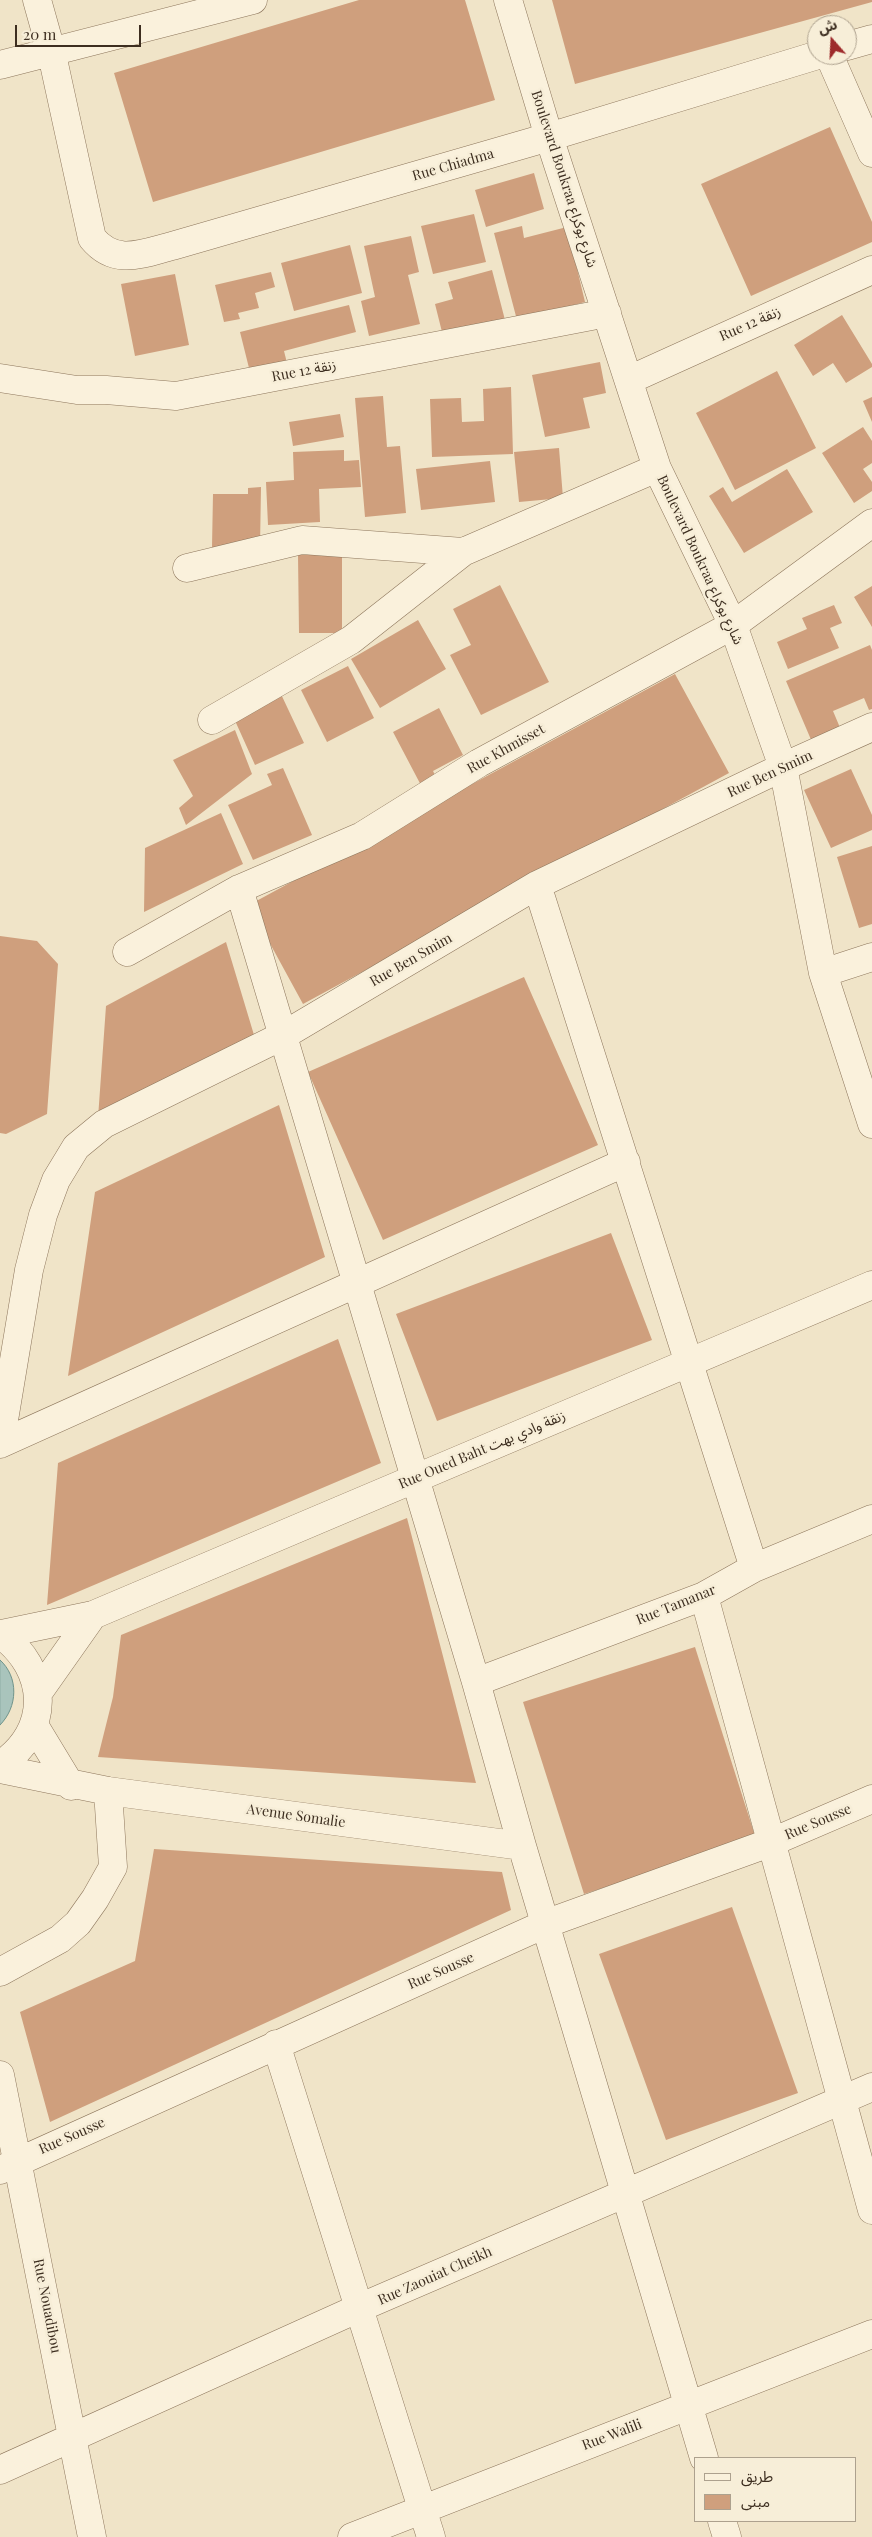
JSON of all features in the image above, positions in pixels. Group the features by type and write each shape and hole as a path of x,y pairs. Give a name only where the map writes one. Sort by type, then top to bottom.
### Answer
{"street":[{"path":"37,0 51,50"},
{"path":"0,65 51,50 253,0"},
{"name":"Boulevard Boukraa شارع بوكراع","path":"508,0 549,137 658,468 733,625 783,767 823,973 872,1124"},
{"path":"857,43 872,39"},
{"name":"Rue Chiadma","path":"51,50 92,238 100,248 116,256 139,255 549,137 807,58"},
{"path":"833,65 872,152"},
{"name":"Rue 12 زنقة","path":"629,380 872,270"},
{"name":"Rue 12 زنقة","path":"0,378 77,390 106,390 176,396 607,313"},
{"path":"212,720 351,640 463,552 658,468"},
{"name":"Rue Khmisset","path":"127,952 239,889 362,836 479,763 733,625 872,524"},
{"path":"187,568 302,540 463,552"},
{"name":"Rue Ben Smim","path":"0,1444 11,1313 29,1270 43,1215 56,1180 76,1147 104,1124 284,1034 537,885 783,767 872,727"},
{"path":"537,885 754,1568"},
{"path":"239,889 416,1479 624,2193 704,2457"},
{"path":"823,973 872,957"},
{"path":"0,1444 626,1162"},
{"name":"Rue Oued Baht زنقة وادي بهت","path":"0,1634 93,1615 872,1285"},
{"name":"Rue Tamanar","path":"476,1682 704,1596 754,1568 872,1519"},
{"path":"704,1596 872,2210"},
{"path":"38,1693 93,1615"},
{"path":"0,1634 20,1650 24,1656 33,1670 38,1693 34,1726 25,1743 12,1757 0,1765"},
{"path":"34,1726 71,1786"},
{"name":"Avenue Somalie","path":"0,1769 71,1786 108,1792 522,1846"},
{"path":"0,1972 60,1939 78,1923 95,1900 113,1867 108,1792"},
{"name":"Rue Sousse","path":"9,2165 545,1924 772,1842 872,1799"},
{"path":"276,2044 431,2537"},
{"name":"Rue Nouadibou","path":"0,2075 9,2165 72,2437 92,2537"},
{"name":"Rue Zaouiat Cheikh","path":"0,2470 359,2308 872,2087"},
{"name":"Rue Walili","path":"352,2537 872,2334"},
{"path":"722,2522 727,2537"}],"water":[{"path":"0,1660 11,1675 14,1692 10,1710 0,1725"}],"building":[{"path":"359,0 465,0 495,100 153,202 114,73"},
{"path":"552,0 872,0 872,2 825,15 807,15 807,20 575,84"},
{"path":"830,127 872,222 872,242 751,296 701,184"},
{"path":"534,173 544,209 486,227 475,190"},
{"path":"474,214 486,262 433,274 421,226"},
{"path":"522,226 524,238 567,227 585,302 517,320 494,233"},
{"path":"411,236 419,272 408,275 420,324 369,336 361,301 375,297 364,246"},
{"path":"350,245 362,293 294,311 281,263"},
{"path":"492,270 505,320 443,336 435,304 453,299 448,282"},
{"path":"271,272 275,287 255,293 259,308 238,313 240,319 224,322 215,285"},
{"path":"175,274 189,345 135,356 121,284"},
{"path":"349,305 356,332 284,351 287,363 250,372 240,332"},
{"path":"842,315 872,364 872,367 846,383 833,363 813,376 794,345"},
{"path":"600,362 606,393 583,398 590,428 545,437 532,375"},
{"path":"777,371 816,448 735,490 696,413"},
{"path":"511,387 513,454 432,457 430,399 461,398 462,422 484,421 483,389"},
{"path":"383,396 387,447 400,446 406,513 365,517 355,398"},
{"path":"872,397 872,422 863,401"},
{"path":"340,414 344,437 293,446 289,422"},
{"path":"863,427 872,441 872,463 863,469 872,482 872,491 854,503 822,453"},
{"path":"559,448 563,498 519,502 514,452"},
{"path":"344,450 344,461 359,460 361,487 319,489 320,522 268,525 266,482 294,480 293,452"},
{"path":"490,461 495,502 421,510 416,469"},
{"path":"787,469 813,512 744,553 709,496 723,487 732,502"},
{"path":"261,487 260,547 212,547 213,494 248,494 248,488"},
{"path":"342,554 342,633 299,633 298,555"},
{"path":"500,585 549,682 481,715 450,655 471,645 453,609"},
{"path":"872,586 872,627 854,597"},
{"path":"834,605 842,623 830,628 839,648 788,669 777,642 807,629 802,618"},
{"path":"418,620 446,669 380,708 351,659"},
{"path":"870,645 872,650 872,709 869,710 864,698 833,711 841,730 812,742 786,681"},
{"path":"348,666 374,718 327,742 301,690"},
{"path":"675,674 729,773 303,1004 249,905"},
{"path":"280,692 304,743 255,765 232,714"},
{"path":"439,708 463,755 433,771 439,783 424,791 393,732"},
{"path":"235,730 252,774 186,825 179,808 193,796 173,760"},
{"path":"283,768 312,835 253,860 228,805 272,785 267,774"},
{"path":"851,769 872,815 872,830 831,848 804,790"},
{"path":"221,813 243,864 144,912 145,848"},
{"path":"872,846 872,924 859,928 837,857"},
{"path":"0,936 37,941 58,964 47,1114 6,1134 0,1133"},
{"path":"226,942 254,1035 98,1118 106,1006"},
{"path":"524,977 598,1145 383,1240 308,1072"},
{"path":"279,1105 325,1257 68,1376 95,1192"},
{"path":"611,1233 652,1340 437,1421 396,1314"},
{"path":"338,1339 381,1463 47,1605 58,1463"},
{"path":"407,1518 476,1783 98,1757 113,1697 121,1635"},
{"path":"695,1647 756,1839 584,1894 523,1702"},
{"path":"154,1849 502,1872 511,1910 50,2122 20,2012 135,1961"},
{"path":"732,1907 798,2093 666,2140 599,1954"}]}
